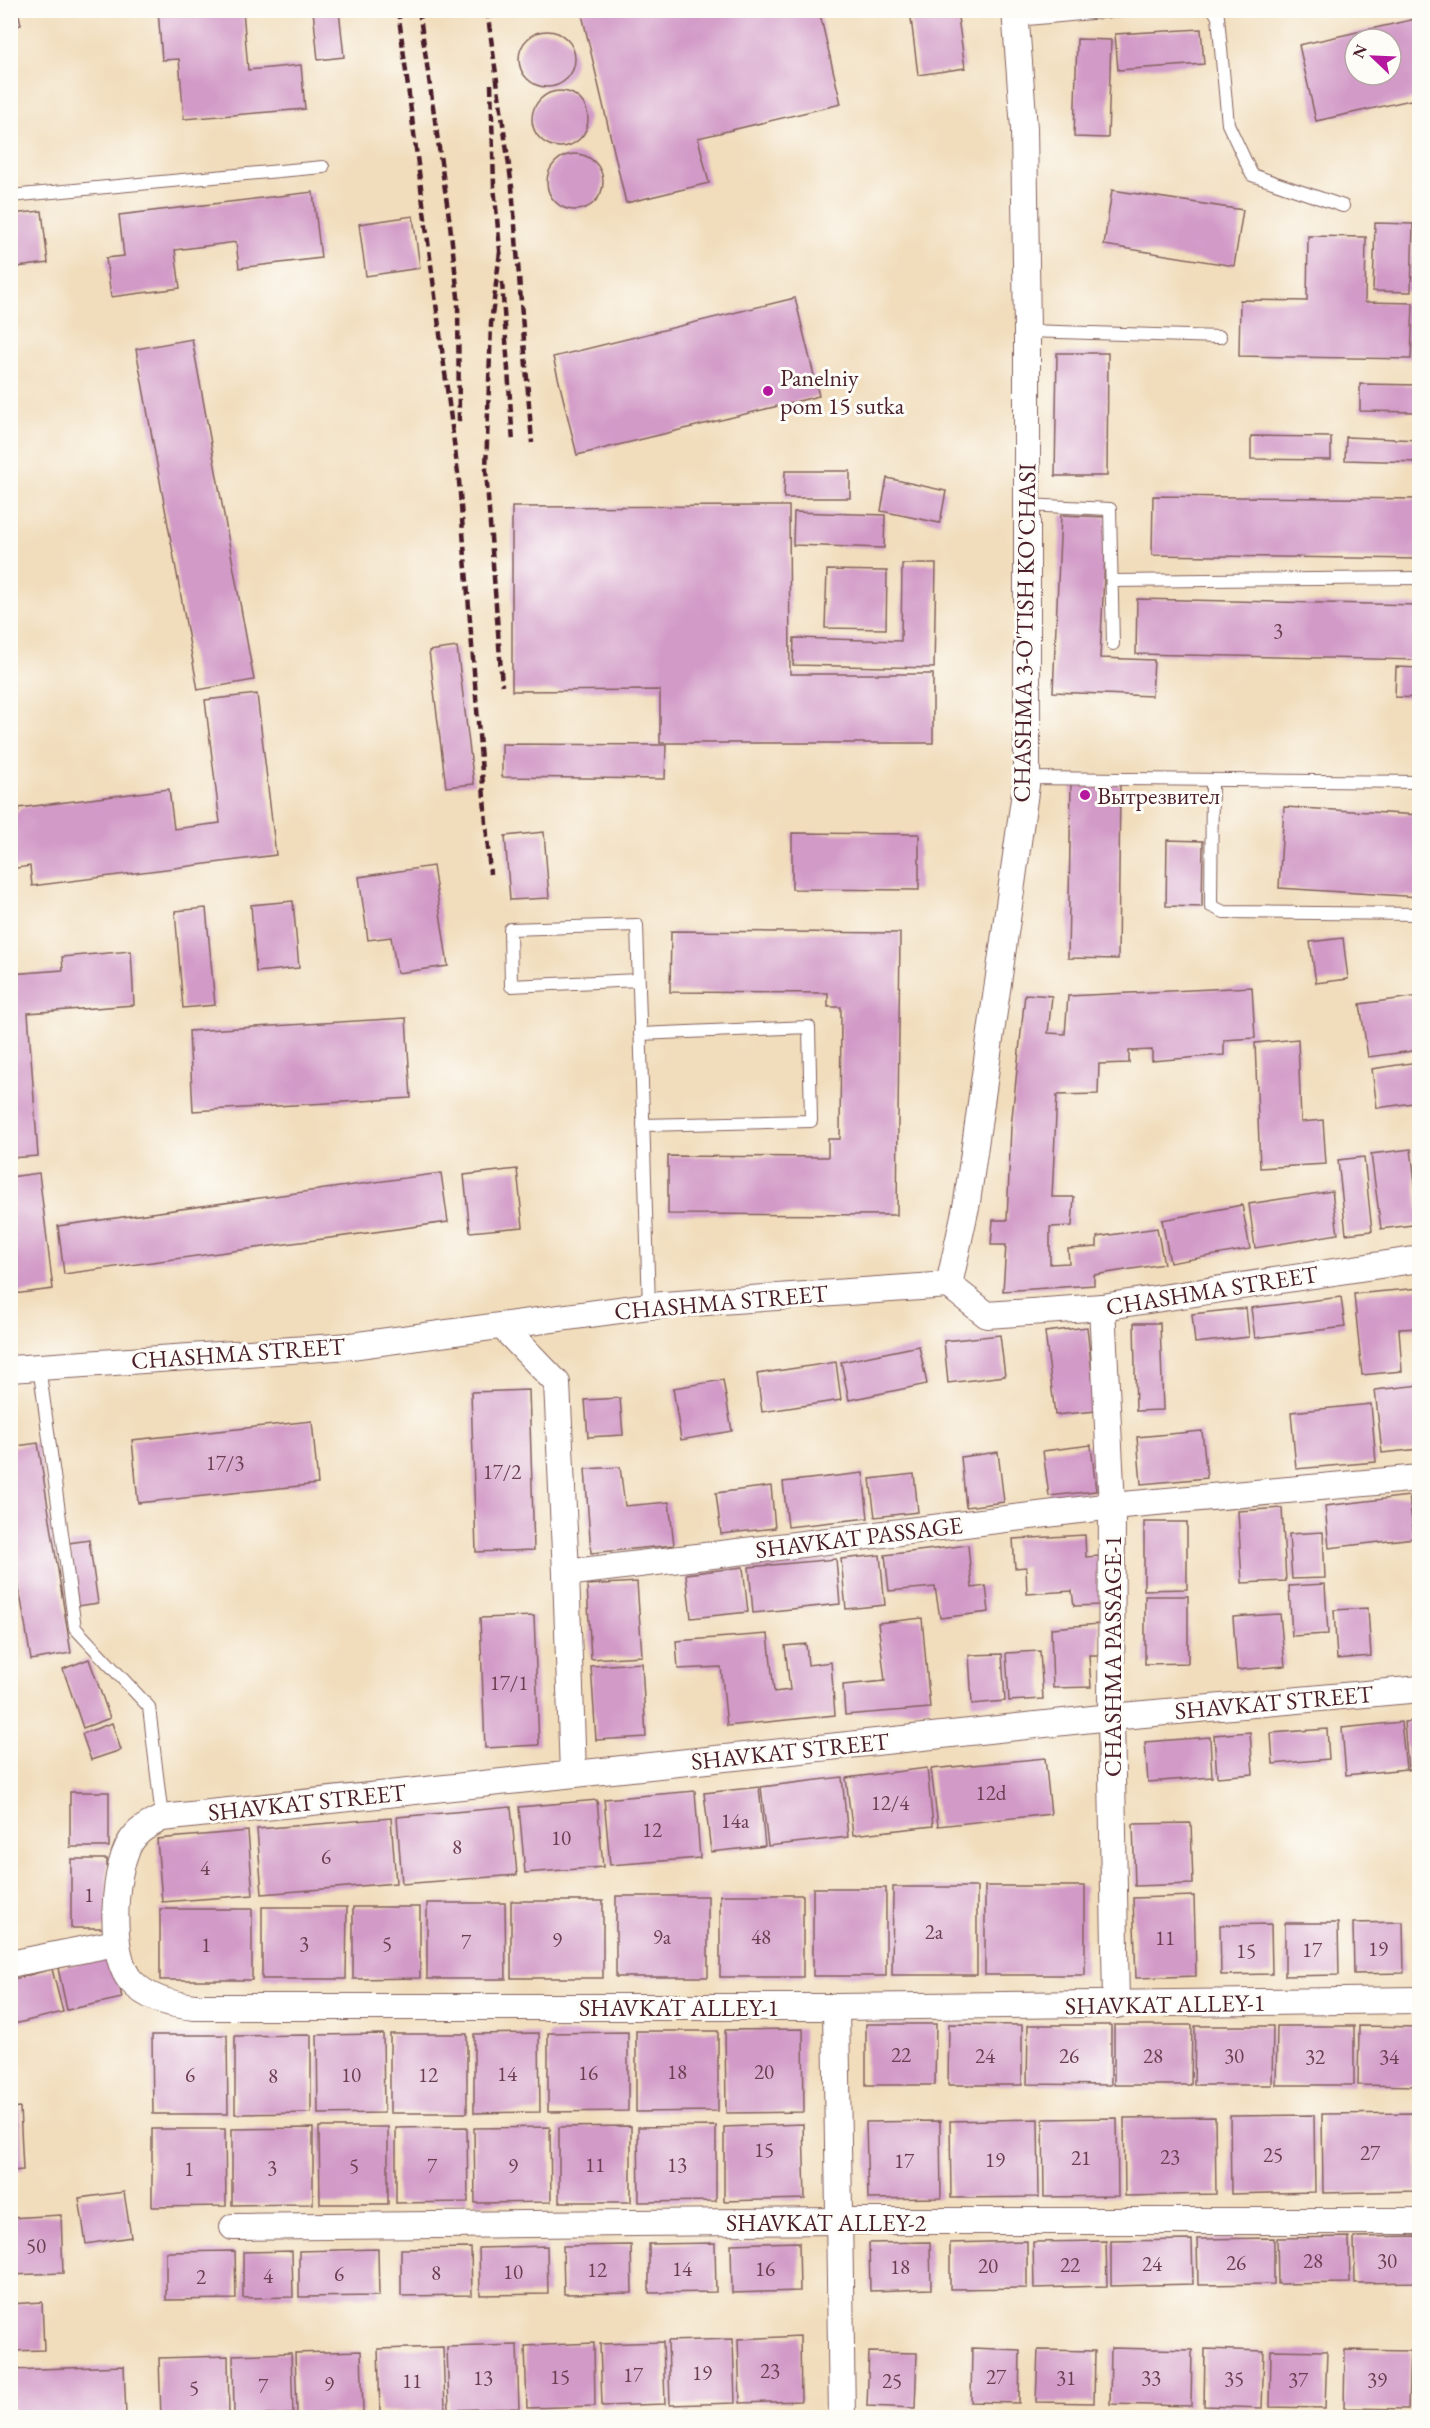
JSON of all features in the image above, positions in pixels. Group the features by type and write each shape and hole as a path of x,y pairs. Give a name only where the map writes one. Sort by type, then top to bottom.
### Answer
{"street":[{"name":"CHASHMA 3-O'TISH KO'CHASI","path":"949,1285 967,1202 1027,778 1025,505 1027,331 1024,128 1016,15"},
{"name":"CHASHMA STREET","path":"10,1370 39,1366 351,1346 649,1306 949,1285 987,1315 1102,1307 1419,1259"},
{"name":"CHASHMA PASSAGE-1","path":"1102,1307 1112,1506 1111,1717 1116,2005"},
{"path":"502,1326 556,1383 573,1774"},
{"name":"SHAVKAT PASSAGE","path":"566,1573 1112,1506 1419,1478"},
{"name":"SHAVKAT STREET","path":"162,1818 1111,1717 1419,1689"},
{"name":"SHAVKAT ALLEY-1","path":"162,1818 135,1836 123,1857 117,1897 116,1943 129,1980 142,1991 175,2005 195,2007 836,2007 1419,2000"},
{"path":"10,1964 116,1943"},
{"path":"836,2007 842,2418"},
{"name":"SHAVKAT ALLEY-2","path":"233,2227 839,2221 1419,2221"}],"lane":[{"path":"1016,15 1123,10"},
{"path":"1214,10 1218,17 1228,124 1252,176 1343,206"},
{"path":"10,196 323,167"},
{"path":"1027,331 1220,337"},
{"path":"1025,505 1110,509 1113,644"},
{"path":"1112,581 1419,578"},
{"path":"1027,778 1419,782"},
{"path":"1212,780 1211,906 1224,912 1419,914"},
{"path":"638,980 511,986 510,929 637,925 649,1306"},
{"path":"640,1034 809,1028 811,1121 643,1125"},
{"path":"39,1366 75,1628 149,1707 162,1818"}],"building":[{"path":"10,10 18,10 21,25 10,27"},
{"path":"158,10 243,10 248,70 301,65 305,109 184,119 179,59 162,60"},
{"path":"313,10 339,10 344,57 318,60"},
{"path":"581,10 819,10 841,104 698,138 709,183 626,203"},
{"path":"910,10 957,10 965,68 918,75"},
{"path":"1420,18 1420,98 1316,121 1299,45 1343,35 1343,87 1403,87 1403,27 1380,27"},
{"path":"1201,29 1204,64 1118,70 1115,34"},
{"path":"547,31 558,33 567,39 573,48 575,59 573,70 567,79 558,85 547,87 536,85 527,79 521,70 519,59 521,48 527,39 536,33"},
{"path":"1077,39 1111,40 1108,138 1074,137"},
{"path":"560,91 580,99 588,119 580,139 560,147 540,139 532,119 540,99"},
{"path":"575,154 595,162 603,182 595,202 575,210 555,202 547,182 555,162"},
{"path":"1112,190 1243,210 1234,266 1104,245"},
{"path":"313,192 321,258 239,268 236,242 175,250 180,288 111,297 106,258 124,256 119,215"},
{"path":"42,211 48,263 10,268 10,214"},
{"path":"413,216 420,268 366,276 359,224"},
{"path":"1375,223 1413,224 1411,292 1373,291"},
{"path":"1308,236 1366,237 1365,302 1413,303 1411,359 1239,356 1240,300 1307,301"},
{"path":"795,298 819,396 577,455 553,357"},
{"path":"192,339 254,680 198,690 136,349"},
{"path":"1057,353 1108,353 1107,476 1055,476"},
{"path":"1360,384 1420,385 1420,412 1360,411"},
{"path":"1251,436 1331,437 1331,460 1251,459"},
{"path":"1346,437 1420,440 1420,462 1345,460"},
{"path":"785,471 850,471 850,498 784,498"},
{"path":"887,478 946,491 940,523 881,511"},
{"path":"1153,496 1420,499 1420,559 1152,555"},
{"path":"789,506 790,674 933,674 933,743 660,743 660,690 512,691 512,507"},
{"path":"794,512 885,515 884,548 793,545"},
{"path":"1061,515 1107,517 1100,658 1154,660 1152,696 1053,692"},
{"path":"902,564 936,564 934,668 793,665 794,638 901,641"},
{"path":"827,570 887,571 886,629 825,628"},
{"path":"1137,599 1420,605 1420,660 1136,654"},
{"path":"457,647 474,784 446,787 429,651"},
{"path":"1396,667 1420,668 1420,698 1395,697"},
{"path":"257,694 276,855 32,886 30,866 10,869 10,812 19,811 19,808 169,789 174,829 220,823 205,700"},
{"path":"502,744 666,745 665,779 502,777"},
{"path":"1071,784 1120,784 1118,959 1068,958"},
{"path":"1284,807 1420,815 1420,897 1279,888"},
{"path":"544,832 549,898 510,900 505,836"},
{"path":"792,833 919,834 919,890 792,889"},
{"path":"1167,840 1203,841 1202,907 1166,906"},
{"path":"433,866 448,966 397,973 391,937 368,940 359,877"},
{"path":"293,901 299,968 256,972 251,905"},
{"path":"206,908 215,1005 183,1008 175,911"},
{"path":"671,931 900,933 897,1215 668,1214 668,1156 828,1157 828,1139 840,1139 841,1007 828,1007 828,993 670,992"},
{"path":"1343,938 1348,979 1316,983 1310,942"},
{"path":"131,951 134,1005 28,1013 38,1156 10,1158 10,974 63,970 62,957"},
{"path":"1252,987 1255,1038 1224,1040 1224,1055 1152,1061 1152,1050 1129,1051 1129,1063 1099,1064 1098,1094 1057,1095 1052,1197 1074,1197 1072,1226 1050,1227 1050,1264 1069,1263 1068,1249 1097,1247 1097,1237 1157,1228 1164,1264 1094,1275 1094,1285 1003,1291 1006,1245 991,1245 993,1220 1007,1220 1011,1127 1025,994 1052,996 1048,1033 1065,1034 1068,996"},
{"path":"1420,996 1420,1050 1368,1057 1360,1004"},
{"path":"406,1018 411,1098 193,1111 189,1031"},
{"path":"1298,1039 1301,1122 1323,1120 1326,1164 1260,1168 1255,1043"},
{"path":"1417,1062 1420,1102 1377,1108 1372,1069"},
{"path":"1411,1149 1420,1224 1381,1229 1371,1154"},
{"path":"1364,1157 1372,1231 1346,1234 1338,1160"},
{"path":"517,1169 523,1227 470,1232 464,1175"},
{"path":"39,1173 53,1289 14,1294 10,1264 10,1177"},
{"path":"441,1173 448,1222 64,1274 58,1226"},
{"path":"1332,1191 1338,1234 1255,1248 1249,1204"},
{"path":"1242,1205 1250,1249 1170,1263 1162,1220"},
{"path":"1420,1288 1420,1328 1399,1329 1402,1371 1362,1375 1354,1294"},
{"path":"1341,1297 1345,1327 1255,1338 1251,1308"},
{"path":"1246,1308 1249,1337 1195,1343 1192,1314"},
{"path":"1134,1323 1160,1323 1163,1410 1136,1411"},
{"path":"1087,1327 1096,1411 1055,1415 1045,1332"},
{"path":"1000,1335 1005,1376 948,1383 944,1341"},
{"path":"919,1346 927,1384 849,1400 841,1362"},
{"path":"836,1362 841,1400 762,1412 757,1374"},
{"path":"723,1380 732,1431 681,1440 673,1388"},
{"path":"1420,1385 1420,1449 1382,1453 1375,1390"},
{"path":"529,1390 534,1550 476,1552 471,1392"},
{"path":"620,1398 623,1435 588,1437 585,1400"},
{"path":"1371,1404 1376,1462 1296,1469 1291,1412"},
{"path":"312,1421 318,1484 138,1503 132,1440"},
{"path":"1202,1431 1207,1478 1141,1484 1137,1437"},
{"path":"38,1443 71,1653 31,1660 10,1533 10,1447"},
{"path":"1091,1445 1096,1491 1049,1496 1043,1451"},
{"path":"998,1452 1004,1502 966,1507 961,1457"},
{"path":"620,1467 625,1506 669,1502 674,1545 591,1553 585,1469"},
{"path":"863,1473 868,1518 788,1527 783,1482"},
{"path":"914,1474 918,1512 875,1517 870,1479"},
{"path":"771,1486 775,1528 721,1534 716,1493"},
{"path":"1415,1495 1420,1495 1420,1522 1418,1522"},
{"path":"1409,1496 1414,1538 1329,1548 1325,1506"},
{"path":"1282,1508 1286,1581 1242,1583 1238,1511"},
{"path":"1144,1522 1187,1522 1187,1589 1144,1590"},
{"path":"1323,1532 1325,1578 1292,1579 1289,1534"},
{"path":"1085,1535 1086,1557 1099,1556 1101,1605 1074,1606 1072,1591 1027,1594 1026,1567 1015,1568 1013,1539"},
{"path":"89,1540 98,1603 78,1606 69,1543"},
{"path":"968,1545 972,1588 986,1586 989,1612 940,1618 935,1587 889,1591 885,1555"},
{"path":"880,1555 885,1605 846,1609 841,1559"},
{"path":"836,1559 840,1604 753,1613 749,1567"},
{"path":"743,1567 748,1612 691,1618 686,1574"},
{"path":"637,1582 642,1656 591,1659 587,1585"},
{"path":"1325,1584 1328,1634 1292,1636 1289,1586"},
{"path":"1145,1596 1188,1596 1188,1663 1145,1664"},
{"path":"1368,1608 1371,1656 1337,1659 1334,1610"},
{"path":"1416,1610 1420,1610 1420,1632 1418,1632"},
{"path":"1280,1614 1285,1666 1237,1670 1233,1617"},
{"path":"534,1616 539,1745 485,1748 480,1618"},
{"path":"922,1618 930,1708 845,1715 843,1685 885,1681 878,1623"},
{"path":"1099,1624 1099,1655 1089,1655 1091,1687 1053,1688 1051,1628"},
{"path":"768,1634 774,1692 790,1690 785,1646 806,1644 808,1665 831,1662 835,1715 727,1726 721,1667 678,1669 676,1641"},
{"path":"1040,1651 1043,1699 1009,1701 1006,1653"},
{"path":"1002,1654 1005,1701 972,1704 969,1655"},
{"path":"89,1659 110,1718 83,1728 63,1669"},
{"path":"642,1663 646,1737 596,1740 591,1666"},
{"path":"1420,1721 1420,1768 1408,1770 1404,1722"},
{"path":"1401,1722 1406,1769 1346,1775 1342,1728"},
{"path":"112,1723 121,1750 91,1760 82,1734"},
{"path":"1327,1729 1329,1759 1273,1764 1271,1733"},
{"path":"1250,1732 1253,1774 1217,1777 1214,1735"},
{"path":"1210,1737 1212,1777 1148,1782 1145,1742"},
{"path":"1045,1758 1051,1814 938,1826 931,1769"},
{"path":"927,1768 933,1826 853,1835 846,1778"},
{"path":"842,1777 848,1837 768,1846 761,1787"},
{"path":"759,1787 765,1846 711,1852 704,1793"},
{"path":"695,1791 700,1858 610,1865 604,1799"},
{"path":"70,1792 109,1792 109,1847 70,1847"},
{"path":"597,1800 603,1867 525,1873 519,1807"},
{"path":"511,1807 517,1875 402,1884 397,1817"},
{"path":"391,1818 396,1883 262,1894 257,1829"},
{"path":"1191,1823 1193,1884 1135,1886 1133,1824"},
{"path":"248,1831 253,1895 162,1902 157,1839"},
{"path":"71,1859 107,1859 107,1928 71,1928"},
{"path":"985,1886 1085,1886 1085,1975 985,1975"},
{"path":"893,1887 977,1887 977,1975 892,1975"},
{"path":"813,1888 886,1888 886,1976 813,1976"},
{"path":"720,1895 803,1895 803,1977 720,1977"},
{"path":"616,1896 708,1896 708,1977 616,1977"},
{"path":"1194,1896 1196,1976 1136,1978 1133,1898"},
{"path":"511,1901 603,1901 603,1978 511,1978"},
{"path":"427,1903 505,1903 506,1979 427,1979"},
{"path":"262,1907 347,1907 346,1979 262,1979"},
{"path":"353,1907 420,1907 420,1978 353,1979"},
{"path":"160,1909 252,1909 252,1980 160,1980"},
{"path":"1403,1922 1404,1973 1354,1974 1353,1923"},
{"path":"1285,1923 1338,1923 1339,1975 1285,1976"},
{"path":"1271,1924 1272,1974 1221,1975 1220,1925"},
{"path":"113,1956 122,1998 67,2010 58,1968"},
{"path":"52,1969 63,2012 10,2025 10,1980"},
{"path":"866,2024 936,2024 935,2085 866,2085"},
{"path":"949,2024 1022,2025 1022,2085 948,2085"},
{"path":"1028,2025 1111,2025 1111,2085 1027,2084"},
{"path":"1114,2025 1192,2025 1191,2085 1114,2085"},
{"path":"1195,2026 1273,2026 1272,2085 1194,2085"},
{"path":"1277,2026 1354,2026 1354,2085 1276,2085"},
{"path":"1359,2026 1420,2027 1420,2086 1358,2085"},
{"path":"803,2029 804,2112 726,2113 725,2030"},
{"path":"636,2031 718,2031 718,2111 636,2112"},
{"path":"628,2032 628,2111 548,2112 548,2033"},
{"path":"539,2033 540,2112 474,2113 474,2034"},
{"path":"383,2034 384,2113 318,2114 317,2035"},
{"path":"390,2034 467,2034 467,2113 390,2113"},
{"path":"152,2035 227,2035 228,2114 153,2114"},
{"path":"311,2035 311,2113 235,2114 235,2036"},
{"path":"10,2058 13,2058 15,2100 10,2100"},
{"path":"20,2108 23,2170 10,2171 10,2109"},
{"path":"1416,2113 1417,2191 1323,2193 1322,2114"},
{"path":"1314,2115 1315,2192 1231,2194 1230,2116"},
{"path":"1215,2117 1216,2194 1125,2196 1124,2118"},
{"path":"1117,2118 1118,2196 1044,2197 1043,2119"},
{"path":"1038,2119 1039,2197 951,2198 950,2121"},
{"path":"940,2121 941,2198 868,2199 866,2122"},
{"path":"803,2124 805,2199 724,2201 724,2127"},
{"path":"631,2126 631,2202 559,2202 559,2127"},
{"path":"716,2126 716,2201 639,2202 638,2127"},
{"path":"319,2127 388,2127 388,2204 320,2204"},
{"path":"467,2127 468,2202 396,2203 396,2128"},
{"path":"550,2127 551,2202 475,2203 474,2128"},
{"path":"313,2128 313,2204 232,2205 232,2129"},
{"path":"152,2129 225,2129 226,2206 152,2207"},
{"path":"124,2192 131,2237 86,2244 79,2198"},
{"path":"61,2215 63,2273 10,2275 10,2218"},
{"path":"1420,2236 1420,2282 1355,2283 1354,2237"},
{"path":"1349,2237 1350,2283 1278,2284 1277,2238"},
{"path":"1274,2238 1274,2284 1198,2285 1197,2239"},
{"path":"1192,2240 1193,2284 1111,2286 1111,2241"},
{"path":"1027,2241 1027,2288 950,2289 950,2243"},
{"path":"1106,2241 1107,2286 1034,2288 1033,2242"},
{"path":"799,2242 800,2291 732,2293 731,2244"},
{"path":"930,2242 931,2289 870,2291 869,2243"},
{"path":"715,2243 716,2292 649,2293 649,2244"},
{"path":"631,2245 632,2293 564,2294 563,2246"},
{"path":"547,2246 548,2294 480,2295 479,2248"},
{"path":"471,2248 472,2295 401,2296 401,2249"},
{"path":"378,2249 379,2296 299,2297 299,2251"},
{"path":"235,2251 236,2299 166,2300 166,2252"},
{"path":"292,2251 293,2297 243,2298 243,2252"},
{"path":"42,2302 44,2350 10,2351 10,2304"},
{"path":"800,2336 801,2401 740,2403 738,2339"},
{"path":"733,2339 735,2403 670,2405 668,2341"},
{"path":"663,2342 665,2404 602,2406 600,2344"},
{"path":"594,2343 595,2406 527,2408 525,2346"},
{"path":"517,2345 519,2408 449,2410 447,2347"},
{"path":"443,2347 445,2410 380,2412 378,2349"},
{"path":"972,2348 1020,2350 1019,2403 971,2402"},
{"path":"1111,2348 1192,2350 1191,2406 1110,2404"},
{"path":"1205,2349 1264,2351 1262,2408 1204,2406"},
{"path":"1038,2350 1095,2351 1094,2403 1036,2402"},
{"path":"1271,2350 1327,2351 1325,2408 1270,2407"},
{"path":"1345,2350 1410,2351 1408,2409 1344,2408"},
{"path":"361,2351 363,2412 297,2414 295,2353"},
{"path":"869,2352 917,2353 915,2408 867,2406"},
{"path":"291,2353 293,2414 234,2416 233,2355"},
{"path":"228,2356 229,2415 161,2418 159,2358"},
{"path":"124,2366 126,2416 12,2418 10,2370"}],"railway":[{"path":"398,10 459,481 490,874"},
{"path":"419,10 450,224 458,297 459,424"},
{"path":"487,10 512,187 532,443"},
{"path":"491,84 494,186 501,261"},
{"path":"500,252 491,324 486,470 502,685"},
{"path":"502,282 513,443"}],"place":[{"name":"Panelniy pom 15 sutka","path":"768,391"},
{"name":"Вытрезвител","path":"1085,795"}]}
